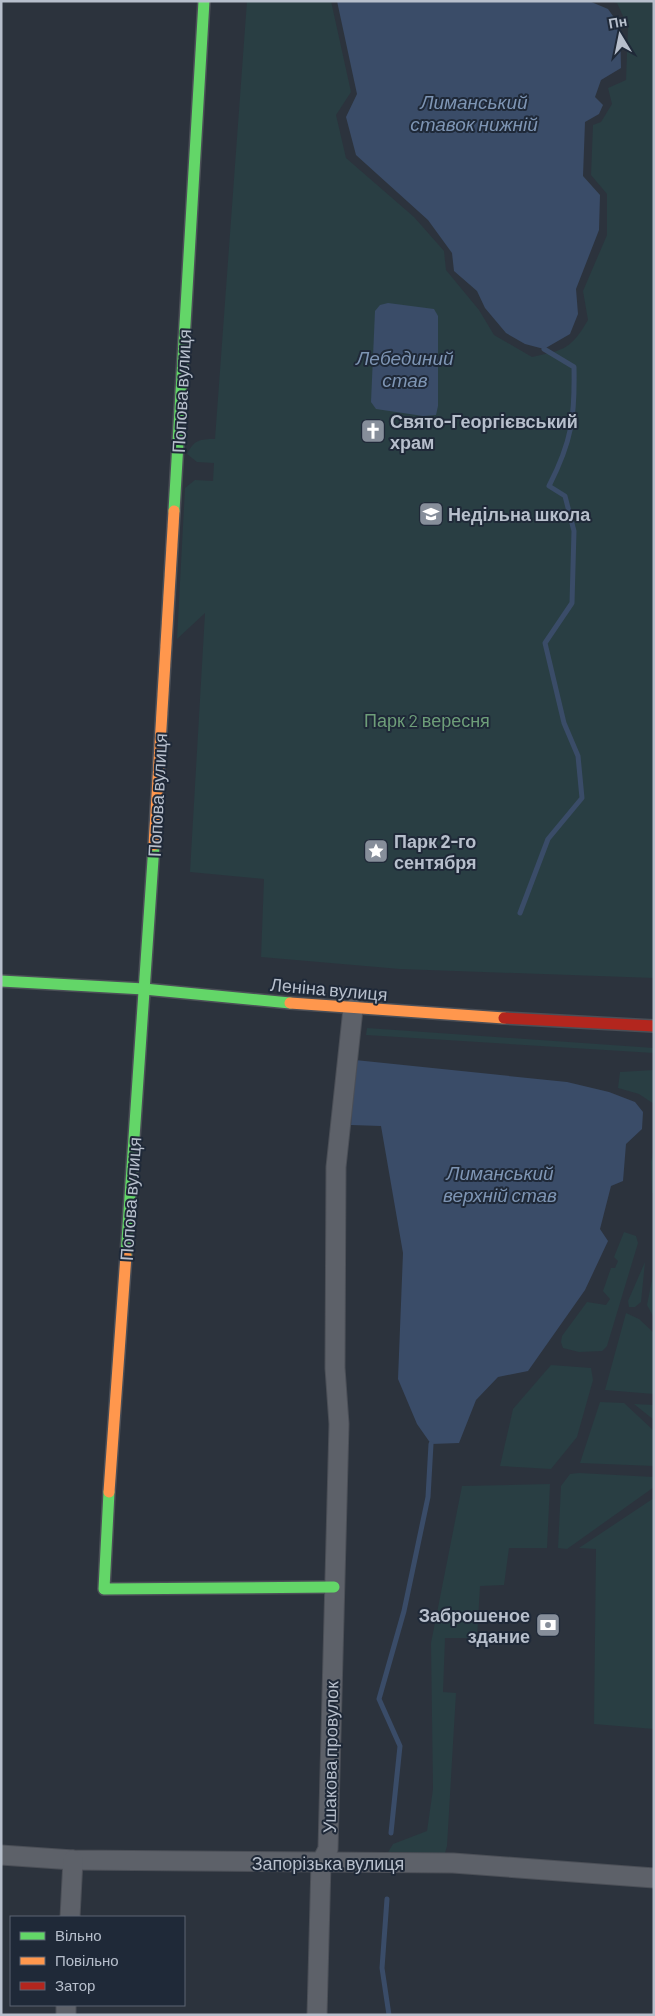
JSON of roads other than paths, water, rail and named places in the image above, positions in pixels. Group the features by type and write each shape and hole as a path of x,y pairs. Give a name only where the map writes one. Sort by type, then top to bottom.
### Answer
{"street":[{"name":"Попова вулиця","path":"204,1 144,989 104,1589 334,1587"},
{"name":"Леніна вулиця","path":"1,981 144,989 353,1009 654,1026"},
{"name":"Ушакова провулок","path":"317,2015 321,1863 328,1849 334,1587 338,1514 340,1424 335,1368 336,1167 353,1009"},
{"name":"Запорізька вулиця","path":"1,1854 73,1860 453,1863 654,1878"},
{"path":"70,1916 73,1860"}],"water":[{"name":"Лиманський ставок нижній","path":"337,1 589,1 608,9 620,26 621,68 601,80 595,97 603,105 599,114 585,122 583,176 600,195 599,230 576,289 578,314 570,334 544,349 525,344 506,333 485,308 477,291 454,271 452,253 428,220 356,155 346,117 357,94"},
{"name":"Лебединий став","path":"388,303 434,309 438,316 438,406 436,415 423,416 376,409 371,402 375,311 380,305"},
{"name":"Лиманський верхній став","path":"355,1060 567,1082 609,1092 635,1102 643,1112 642,1129 626,1144 623,1181 611,1186 600,1229 608,1241 585,1290 528,1371 498,1377 476,1400 459,1443 431,1444 417,1424 398,1379 403,1253 381,1126 351,1125"}],"waterway":[{"path":"520,913 548,839 582,798 578,756 564,723 545,643 572,603 574,531 565,496 549,486 563,455 573,415 574,367 544,349"},
{"path":"391,1833 400,1746 379,1699 404,1611 428,1497 431,1444"},
{"path":"387,1899 382,1968 389,2015"}],"place":[{"name":"Свято-Георгієвський храм","path":"373,431"},
{"name":"Недільна школа","path":"431,514"},
{"name":"Парк 2-го сентября","path":"376,851"},
{"name":"Заброшеное здание","path":"548,1625"}],"park label":[{"name":"Парк 2 вересня","path":"427,720"}]}
